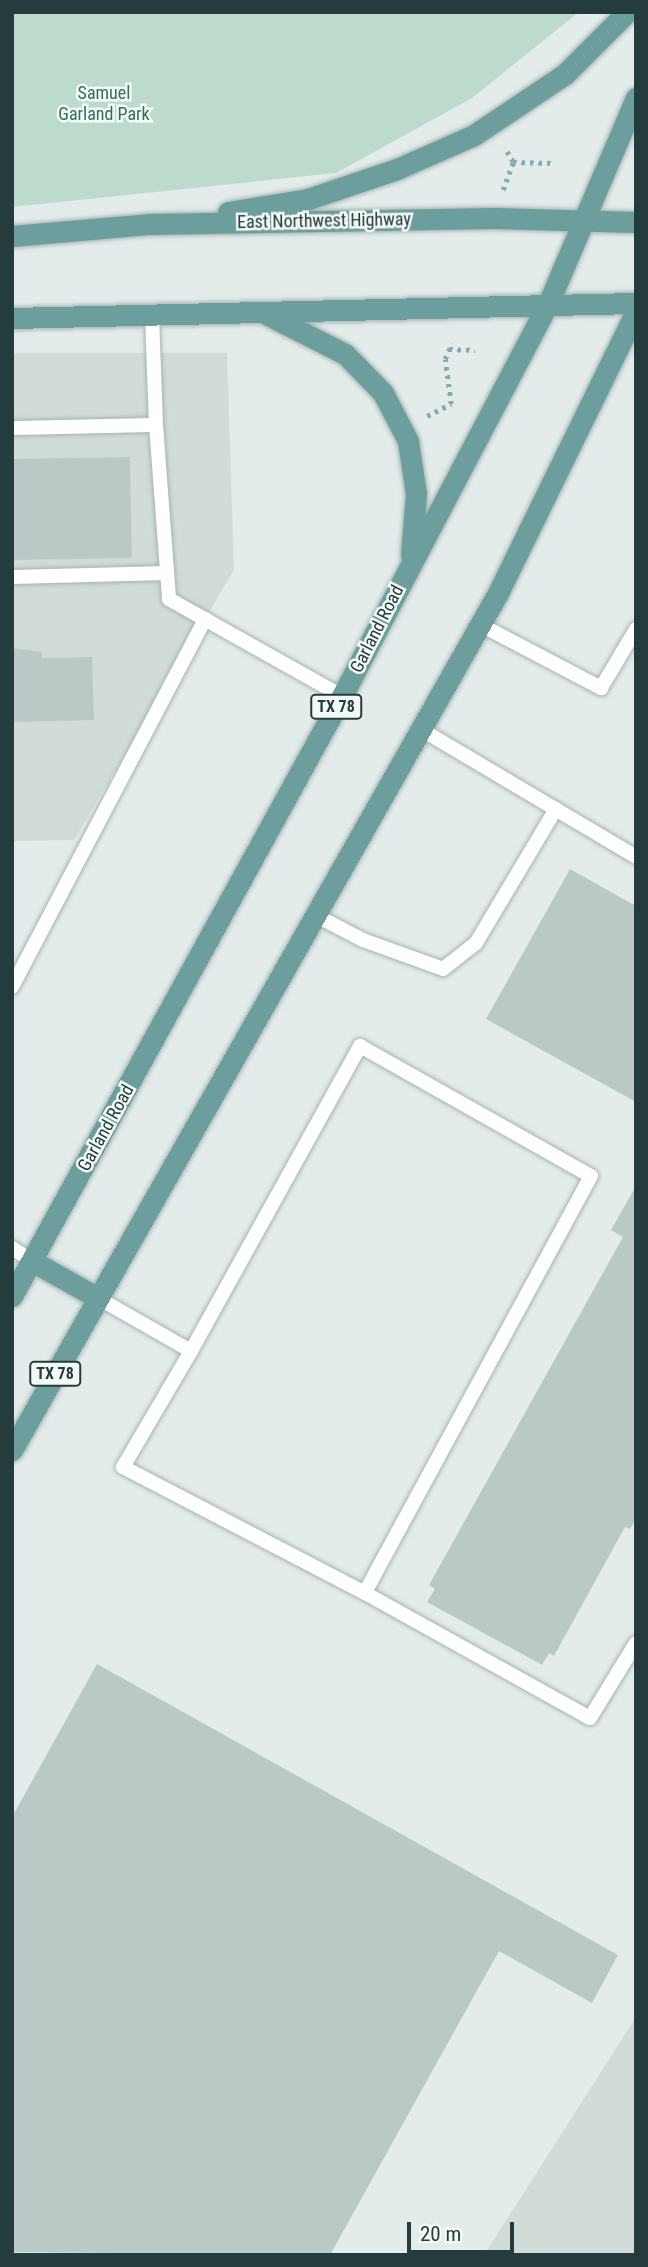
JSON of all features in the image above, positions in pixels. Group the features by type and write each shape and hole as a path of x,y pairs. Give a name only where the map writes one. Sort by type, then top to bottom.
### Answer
{"main road":[{"path":"150,224 308,199 397,169 463,140 565,74 627,12"},
{"name":"Garland Road","path":"12,1296 342,696 548,304 587,221 636,98"},
{"name":"East Northwest Highway","path":"12,236 150,224 636,222"},
{"path":"12,318 636,303"},
{"name":"TX 78","path":"12,1450 419,728 481,625 636,311"},
{"path":"262,312 345,354 383,393 408,441 416,494 410,564"},
{"path":"32,1261 98,1298"}],"lane":[{"path":"152,314 156,425 169,599 342,696"},
{"path":"12,428 156,425"},
{"path":"12,577 167,573"},
{"path":"12,988 205,619"},
{"path":"481,625 601,688 636,629"},
{"path":"419,728 636,857"},
{"path":"315,915 363,940 443,969 476,943 556,809"},
{"path":"365,1593 591,1177 360,1046 123,1467 365,1593 590,1718 636,1643"},
{"path":"12,1248 32,1261"},
{"path":"98,1298 191,1350"}],"path":[{"path":"500,140 513,162 500,199"},
{"path":"513,162 554,163"},
{"path":"414,422 451,404 446,359 452,343"},
{"path":"449,349 475,350"}],"shaded area":[{"path":"12,353 227,353 234,570 74,840 12,841"},
{"path":"636,2017 636,2255 484,2255"}],"green space":[{"name":"Samuel Garland Park","path":"12,12 579,12 472,98 336,173 12,207"}],"building":[{"path":"130,457 132,558 14,560 12,459"},
{"path":"12,648 42,652 42,658 92,657 94,720 12,722"},
{"path":"570,869 636,906 636,1102 486,1019"},
{"path":"636,1186 636,1519 630,1529 625,1527 554,1656 549,1653 542,1665 427,1602 435,1589 429,1585 623,1237 611,1230"},
{"path":"97,1664 618,1955 592,2003 499,1951 330,2255 12,2252 12,1817"}]}
